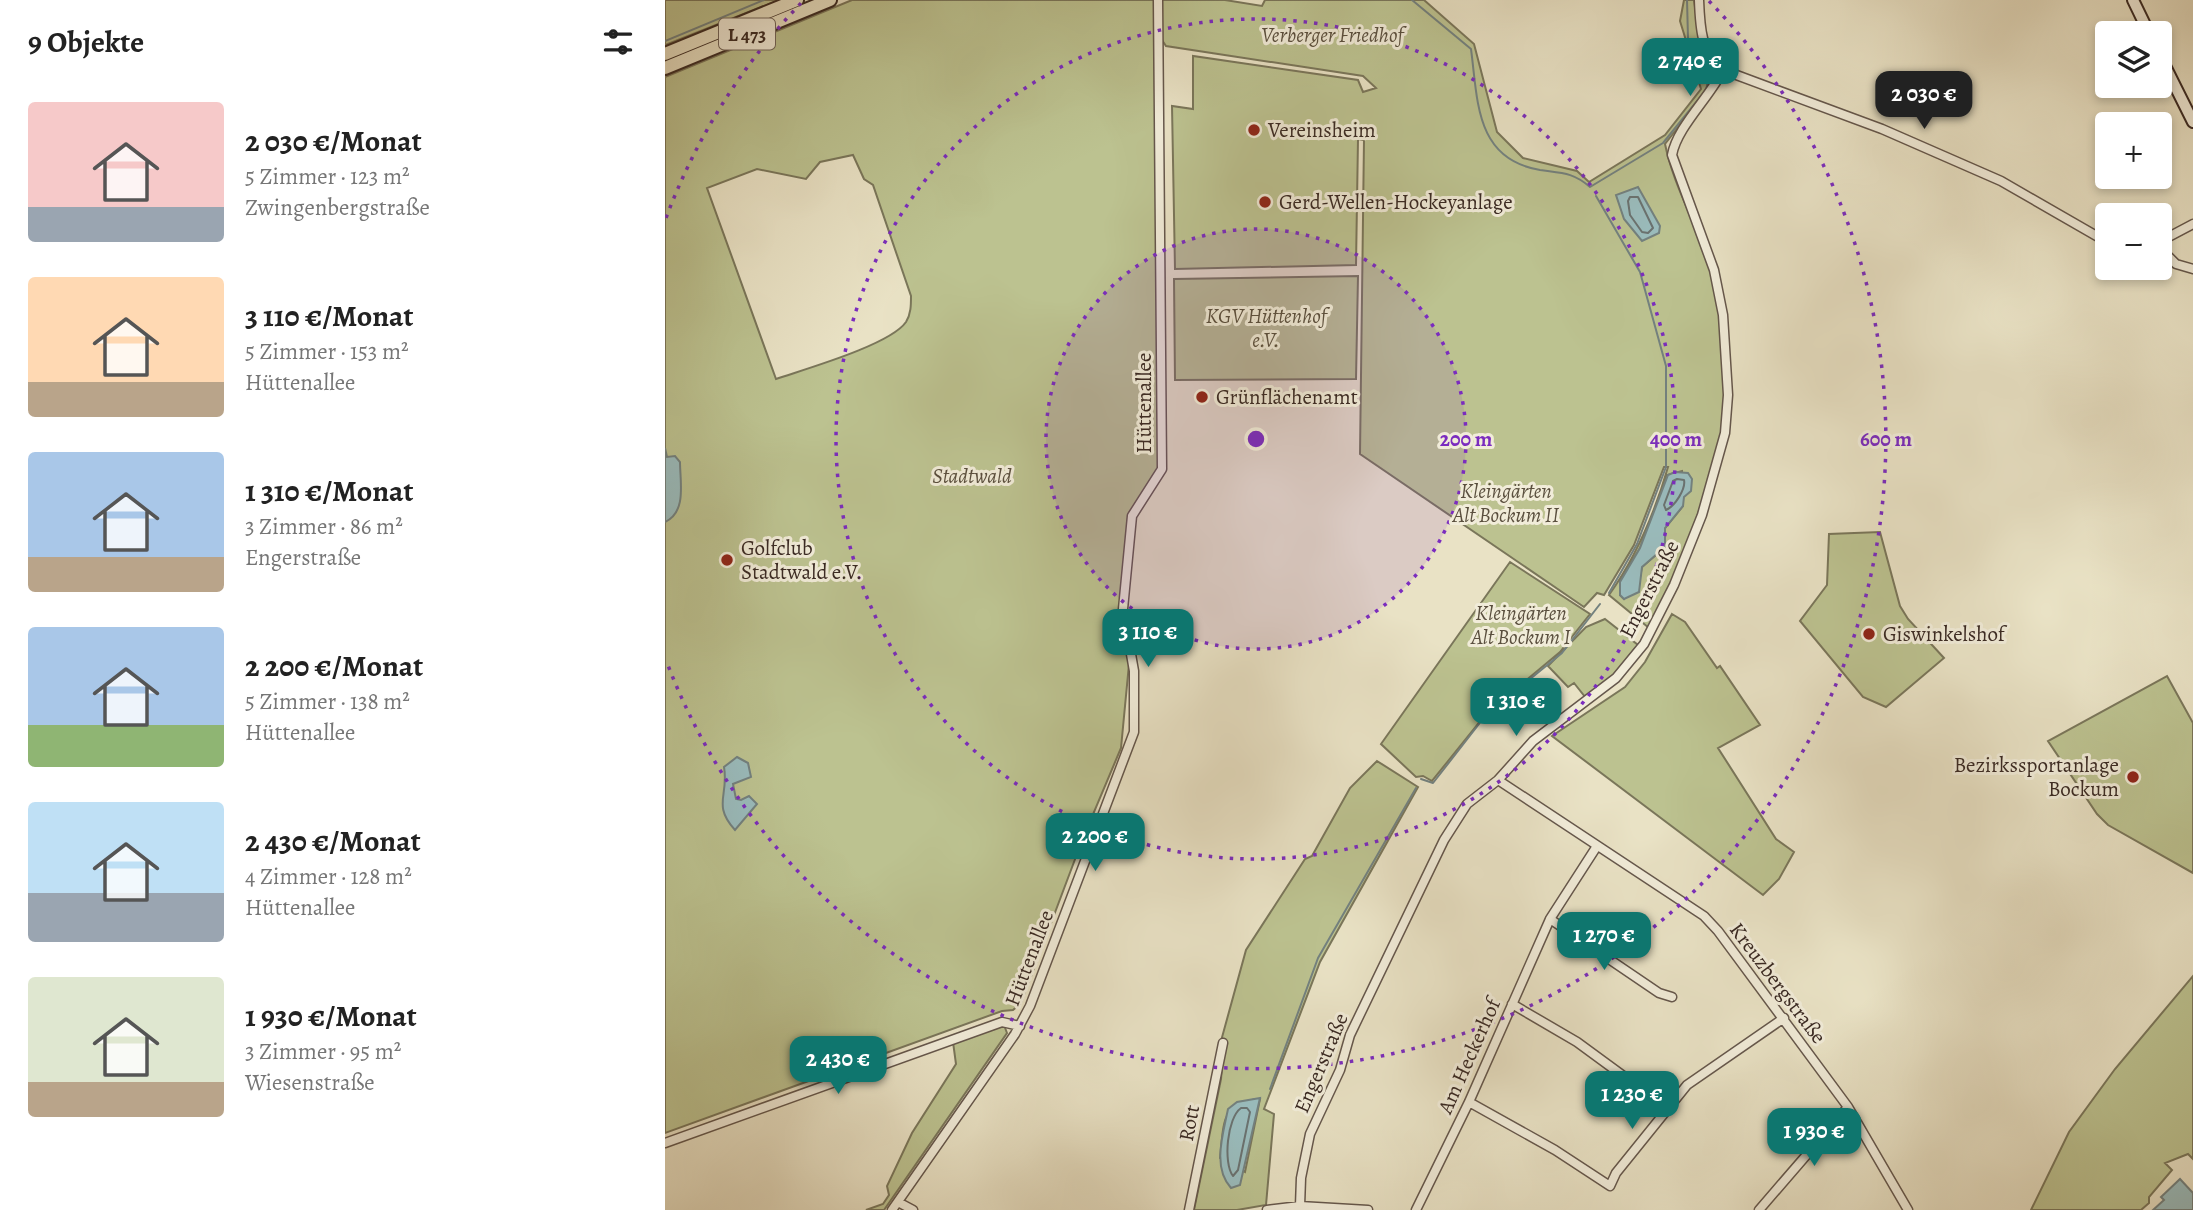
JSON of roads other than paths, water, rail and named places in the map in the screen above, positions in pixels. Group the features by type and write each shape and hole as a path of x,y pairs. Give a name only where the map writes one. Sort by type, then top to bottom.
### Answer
{"main road":[{"name":"L 473","path":"665,54 797,0"},
{"name":"L 473","path":"665,68 830,0"},
{"path":"2133,0 2143,21"},
{"path":"2172,80 2193,122"}],"street":[{"name":"Hüttenallee","path":"892,1210 1020,1026 1134,732 1133,671 1123,609 1132,516 1162,469 1158,0"},
{"path":"1699,0 1705,48 1713,62 1723,70 1882,129 2001,181 2095,235"},
{"name":"Engerstraße","path":"1300,1206 1303,1168 1310,1134 1340,1070 1350,1035 1444,840 1467,804 1498,780 1533,741 1616,678 1644,644 1669,596 1702,515 1725,433 1728,395 1723,315 1714,270 1672,155 1677,139 1713,91 1723,70"},
{"path":"2172,237 2193,224"},
{"path":"2172,260 2176,264 2193,269"},
{"name":"Kreuzbergstraße","path":"1498,780 1704,916 1724,937 1848,1107 1908,1210"},
{"name":"Am Heckerhof","path":"1416,1210 1550,919 1597,846"},
{"path":"1550,919 1659,993 1672,997"},
{"path":"1512,1004 1577,1042 1667,1108"},
{"path":"1468,1102 1555,1150 1610,1186 1616,1172 1687,1085 1784,1018"},
{"name":"Hüttenallee","path":"665,1143 1002,1022 1020,1026"},
{"name":"Rott","path":"1189,1210 1223,1043"},
{"path":"1759,1210 1848,1107"},
{"path":"898,1202 913,1210"},
{"path":"1267,1210 1300,1206 1368,1210"}],"water":[{"path":"1638,187 1660,226 1659,233 1642,241 1624,219 1616,195"},
{"path":"665,448 667,457 675,456 680,462 681,496 677,511 665,522"},
{"path":"1675,472 1688,473 1692,479 1691,491 1684,497 1683,506 1665,528 1665,547 1642,567 1639,592 1624,599 1620,595 1620,582 1640,548 1668,475"},
{"path":"737,757 748,763 751,777 733,784 736,799 749,796 757,804 735,830 724,814 723,800 724,767"},
{"path":"1260,1098 1240,1185 1231,1188 1225,1180 1220,1160 1228,1109 1237,1102"},
{"path":"2180,1179 2193,1193 2193,1210 2153,1210 2164,1200 2161,1197"}],"waterway":[{"path":"665,41 764,0"},
{"path":"1412,0 1471,49 1484,125 1491,141 1503,154 1519,164 1572,176 1590,187 1663,143 1702,95"},
{"path":"1687,0 1688,38 1708,80 1706,91"},
{"path":"1596,196 1640,272 1666,366 1666,467 1637,544 1609,593"},
{"path":"1421,779 1433,783 1486,715 1562,653 1600,604"},
{"path":"1270,1089 1318,958 1416,788"}],"place":[{"name":"Vereinsheim","path":"1254,130"},
{"name":"Gerd-Wellen-Hockeyanlage","path":"1265,202"},
{"name":"Grünflächenamt","path":"1202,397"},
{"name":"Golfclub Stadtwald e.V.","path":"727,560"},
{"name":"Giswinkelshof","path":"1869,634"},
{"name":"Bezirkssportanlage Bockum","path":"2133,777"}],"park label":[{"name":"Verberger Friedhof","path":"1332,35"},
{"name":"KGV Hüttenhof e.V.","path":"1266,328"},
{"name":"Stadtwald","path":"972,476"},
{"name":"Kleingärten Alt Bockum II","path":"1506,503"},
{"name":"Kleingärten Alt Bockum I","path":"1521,625"}]}
